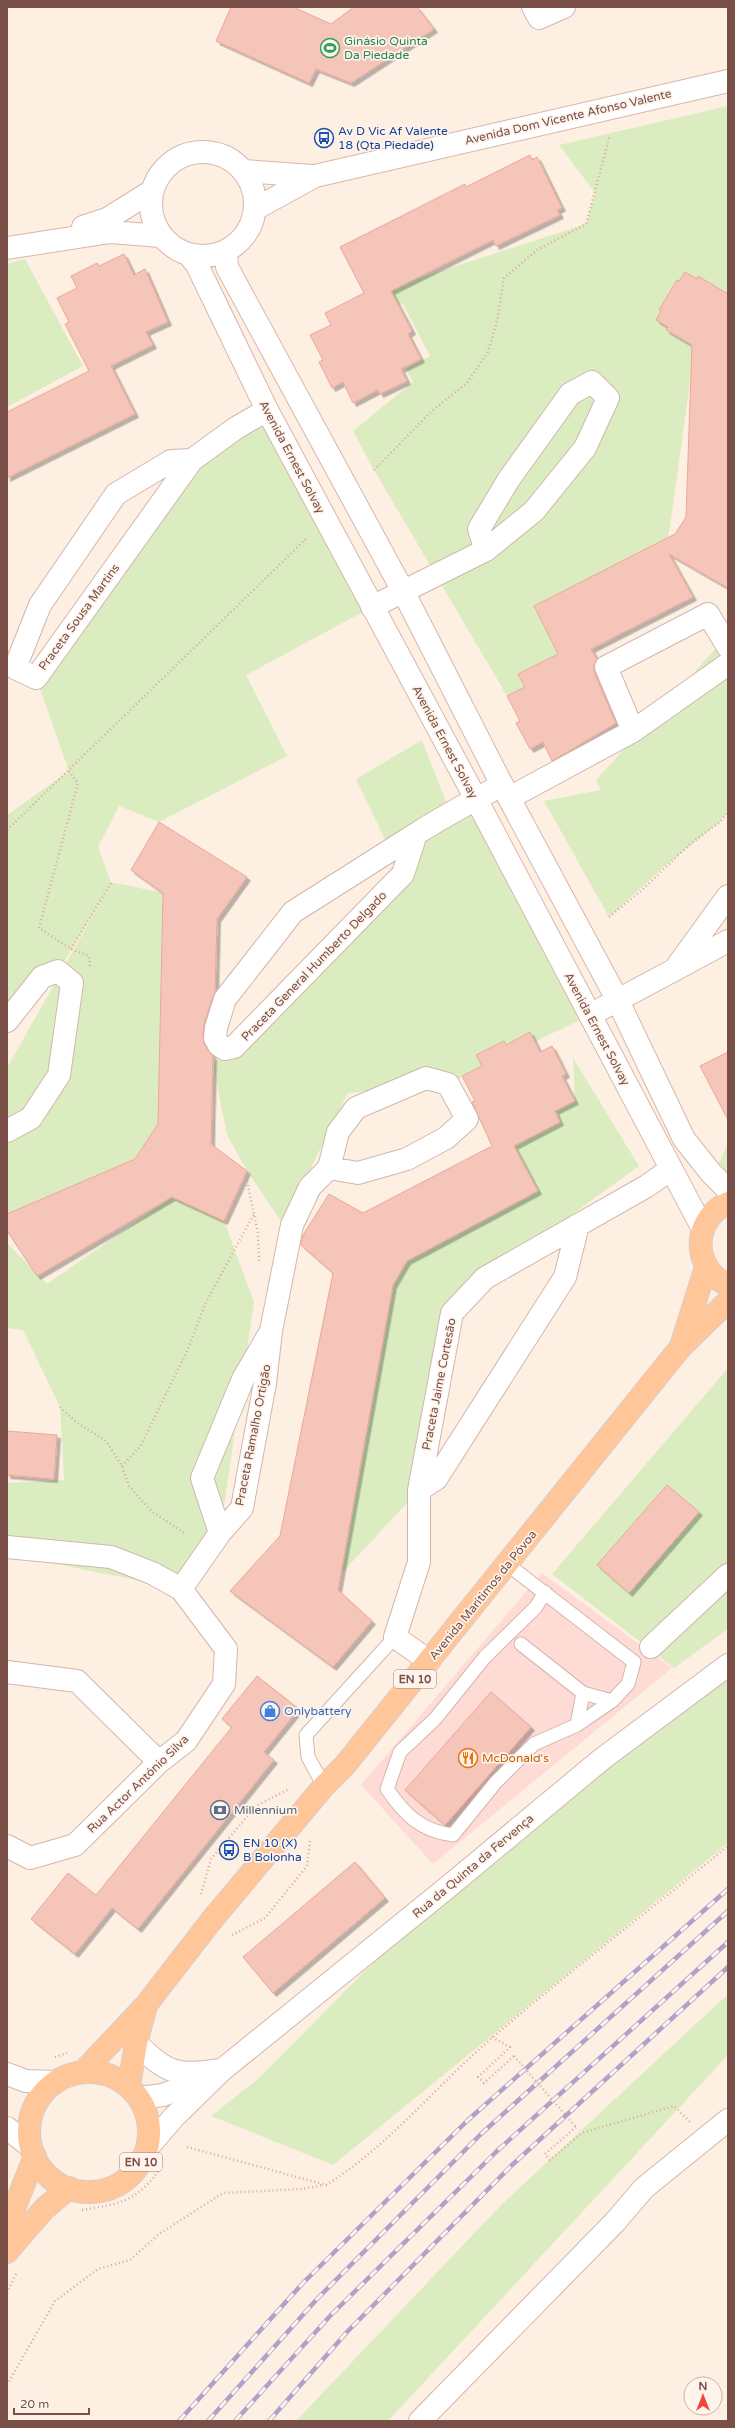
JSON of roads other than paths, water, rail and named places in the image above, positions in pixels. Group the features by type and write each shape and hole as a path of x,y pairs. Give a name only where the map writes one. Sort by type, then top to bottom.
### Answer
{"main road":[{"path":"728,1203 710,1216 703,1229 700,1240 701,1254 706,1267 713,1275 728,1285"},
{"name":"Avenida Marítimos da Póvoa","path":"680,1348 706,1267"},
{"name":"Avenida Marítimos da Póvoa","path":"83,2072 146,2005 211,1921 324,1786 345,1764 680,1348 728,1302"},
{"name":"Avenida Marítimos da Póvoa","path":"134,2092 136,2043 146,2005"},
{"path":"7,2240 13,2211 33,2152 29,2132 33,2112 43,2093 55,2082 69,2075 83,2072 98,2072 114,2077 134,2092"},
{"name":"EN 10","path":"33,2152 49,2176 69,2188 97,2191 116,2186 131,2175 143,2160 148,2147 150,2125 134,2092"},
{"path":"7,2252 44,2209 69,2188"}],"street":[{"path":"532,7 539,18 564,7"},
{"name":"Avenida Dom Vicente Afonso Valente","path":"244,171 275,175 315,176 728,81"},
{"path":"200,152 221,156 231,160 244,171 251,183 255,209 250,226 244,236 226,252 214,256 189,255 178,251 161,236 153,222 150,207 152,191 158,176 169,164 183,156 200,152"},
{"name":"Avenida Dom Vicente Afonso Valente","path":"255,209 315,176"},
{"path":"42,241 107,219 152,191"},
{"path":"7,248 42,241 110,232 161,236"},
{"path":"226,252 227,267 403,591 505,792 617,999 684,1139 710,1173 728,1190"},
{"name":"Avenida Ernest Solvay","path":"189,255 197,265 267,410 325,520 476,799 703,1229"},
{"path":"372,607 486,550 534,511 585,448 608,398 592,382 570,394 509,480 479,529 486,550"},
{"name":"Praceta Sousa Martins","path":"192,460 171,461 116,494 40,605 16,668 36,678 192,460 236,428 267,410"},
{"path":"633,731 606,667 708,614 728,647"},
{"name":"Praceta General Humberto Delgado","path":"416,834 403,874 234,1048 225,1049 219,1045 215,1038 216,1028 226,999 293,912 450,812 476,799 505,792 633,731 728,664"},
{"path":"675,969 728,896"},
{"path":"590,1015 617,999 728,941"},
{"path":"7,1022 42,977 58,971 72,983 59,1075 31,1118 7,1131"},
{"path":"426,1078 448,1084 467,1119 446,1138 407,1159 358,1173 329,1168 338,1132 356,1108 426,1078"},
{"name":"Praceta Ramalho Ortigão","path":"181,1589 220,1533 242,1508 265,1383 271,1331 292,1225 310,1187 329,1168"},
{"name":"Praceta Jaime Cortesão","path":"395,1638 419,1562 419,1490 452,1313 485,1278 647,1186 671,1169"},
{"name":"Praceta Jaime Cortesão","path":"419,1490 436,1479 565,1278 578,1225"},
{"name":"Praceta Ramalho Ortigão","path":"220,1533 202,1478 243,1379 271,1331"},
{"name":"Rua Actor António Silva","path":"7,1547 111,1557 152,1573 181,1589 226,1649 224,1684 186,1741 159,1762 75,1845 30,1858 7,1846"},
{"path":"651,1647 728,1575"},
{"path":"395,1638 429,1661"},
{"name":"Rua da Quinta da Fervença","path":"148,2147 174,2117 222,2070 442,1892 602,1759 728,1665"},
{"path":"7,1672 78,1681 159,1762"},
{"path":"136,2043 153,2060 170,2070 191,2074 222,2070"},
{"name":"Rua da Quinta da Fervença","path":"134,2092 164,2095 192,2085 222,2070"},
{"path":"7,2074 26,2081 55,2082"},
{"path":"420,2421 615,2222 644,2188 728,2120"},
{"path":"7,2128 33,2152"}],"lane":[{"path":"507,1564 545,1592 634,1662 628,1684 612,1701 577,1726 534,1744 496,1782 453,1835 435,1833 403,1812 388,1789 400,1752 435,1719 485,1657 536,1607 545,1592"},
{"path":"324,1786 308,1757 306,1735 395,1638"},
{"path":"521,1644 583,1693 612,1701"},
{"path":"577,1726 583,1693"}],"railway":[{"path":"179,2421 302,2284 468,2120 728,1889"},
{"path":"208,2421 317,2299 481,2134 728,1911"},
{"path":"235,2421 331,2315 497,2151 728,1942"},
{"path":"269,2421 347,2332 511,2166 728,1967"}],"place":[{"name":"Ginásio Quinta Da Piedade","path":"330,48"},
{"name":"Av D Vic Af Valente 18 (Qta Piedade)","path":"324,138"},
{"name":"Onlybattery","path":"270,1711"},
{"name":"McDonald's","path":"468,1758"},
{"name":"Millennium","path":"220,1810"},
{"name":"EN 10 (X) B Bolonha","path":"229,1850"}]}
